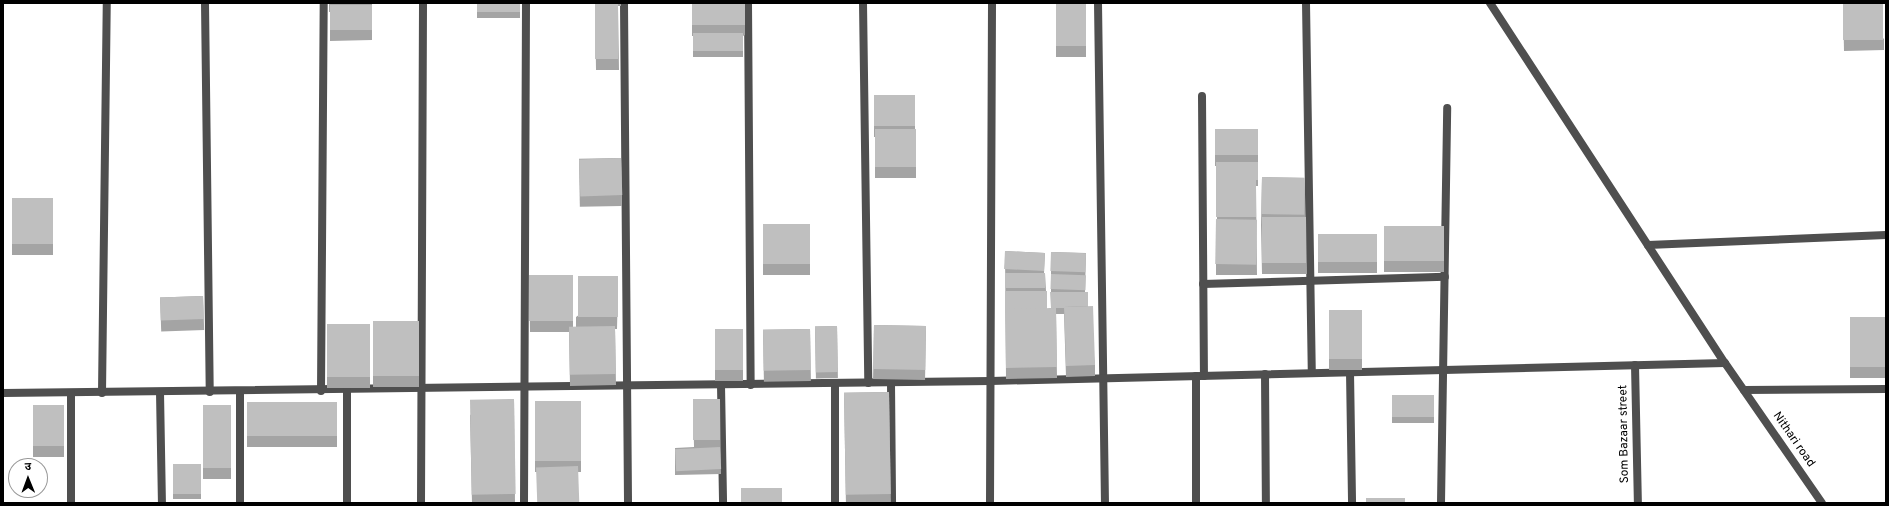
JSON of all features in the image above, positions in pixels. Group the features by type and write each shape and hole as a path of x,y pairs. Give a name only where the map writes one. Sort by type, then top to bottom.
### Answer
{"street":[{"path":"102,393 107,3"},
{"path":"206,3 210,392"},
{"path":"321,391 324,3"},
{"path":"421,503 423,3"},
{"path":"524,503 522,388 526,3"},
{"path":"624,3 629,386 628,503"},
{"path":"748,3 751,385"},
{"path":"863,3 868,383"},
{"path":"990,503 992,3"},
{"path":"1098,3 1105,378 1105,503"},
{"path":"1306,3 1312,373"},
{"name":"Nithari road","path":"1490,3 1725,363 1822,503"},
{"path":"1196,503 1203,284 1202,96"},
{"path":"1441,503 1447,108"},
{"path":"1648,245 1886,235"},
{"path":"1203,284 1444,277"},
{"path":"3,393 240,392 835,384 1725,363"},
{"name":"Som Bazaar street","path":"1635,365 1638,503"},
{"path":"1350,372 1352,503"},
{"path":"1265,374 1266,503"},
{"path":"891,383 892,503"},
{"path":"835,384 835,503"},
{"path":"721,385 723,503"},
{"path":"1744,390 1886,389"},
{"path":"347,390 347,503"},
{"path":"71,392 71,503"},
{"path":"160,392 162,503"},
{"path":"240,392 240,503"}],"building":[{"path":"477,3 520,3 520,12 477,12"},
{"path":"595,3 618,3 618,59 595,59"},
{"path":"692,3 745,3 745,25 692,25"},
{"path":"1056,3 1086,3 1086,46 1056,46"},
{"path":"1843,3 1883,3 1883,40 1843,40"},
{"path":"330,5 372,5 372,30 330,30"},
{"path":"693,33 743,33 743,51 693,51"},
{"path":"874,95 915,95 915,126 874,126"},
{"path":"875,129 916,129 916,167 875,167"},
{"path":"1215,129 1258,129 1258,155 1215,155"},
{"path":"621,158 622,195 580,196 579,159"},
{"path":"1216,162 1258,162 1258,180 1256,180 1256,178 1216,178"},
{"path":"1262,177 1305,178 1304,215 1261,214"},
{"path":"1216,178 1256,178 1256,217 1216,217"},
{"path":"12,198 53,198 53,244 12,244"},
{"path":"1262,217 1306,217 1306,263 1262,263"},
{"path":"1216,219 1257,220 1256,265 1215,264"},
{"path":"763,224 810,224 810,264 763,264"},
{"path":"1384,226 1444,226 1444,261 1384,261"},
{"path":"1318,234 1377,234 1377,262 1318,262"},
{"path":"1005,251 1045,253 1044,271 1004,269"},
{"path":"1051,252 1086,253 1085,272 1050,271"},
{"path":"1005,273 1045,273 1045,288 1005,288"},
{"path":"1051,274 1086,275 1085,290 1050,289"},
{"path":"529,275 573,275 573,321 529,321"},
{"path":"578,276 618,276 618,317 578,317"},
{"path":"1005,291 1047,291 1047,309 1005,309"},
{"path":"1050,292 1088,292 1088,306 1051,308"},
{"path":"203,296 204,319 161,320 160,298"},
{"path":"1093,306 1095,365 1066,366 1064,307"},
{"path":"1056,308 1057,367 1006,368 1005,309"},
{"path":"1329,310 1362,310 1362,359 1329,359"},
{"path":"1850,317 1885,317 1885,367 1850,367"},
{"path":"373,321 419,321 419,376 373,376"},
{"path":"327,324 370,324 370,377 327,377"},
{"path":"874,325 926,326 925,370 873,369"},
{"path":"615,326 616,374 570,375 569,327"},
{"path":"815,326 837,326 838,372 816,372"},
{"path":"715,329 743,329 743,370 715,370"},
{"path":"810,329 811,370 764,371 763,330"},
{"path":"889,392 891,494 846,495 844,393"},
{"path":"1392,395 1434,395 1434,417 1392,417"},
{"path":"514,399 516,494 472,495 470,400"},
{"path":"693,399 720,399 720,440 693,440"},
{"path":"535,401 581,401 581,461 535,461"},
{"path":"247,402 337,402 337,436 247,436"},
{"path":"33,405 64,405 64,446 33,446"},
{"path":"203,405 231,405 231,468 203,468"},
{"path":"720,447 721,469 676,471 675,449"},
{"path":"173,464 201,464 201,494 173,494"},
{"path":"578,466 579,503 537,503 536,467"},
{"path":"741,488 782,488 782,503 741,503"},
{"path":"1366,498 1405,498 1405,503 1366,503"}]}
